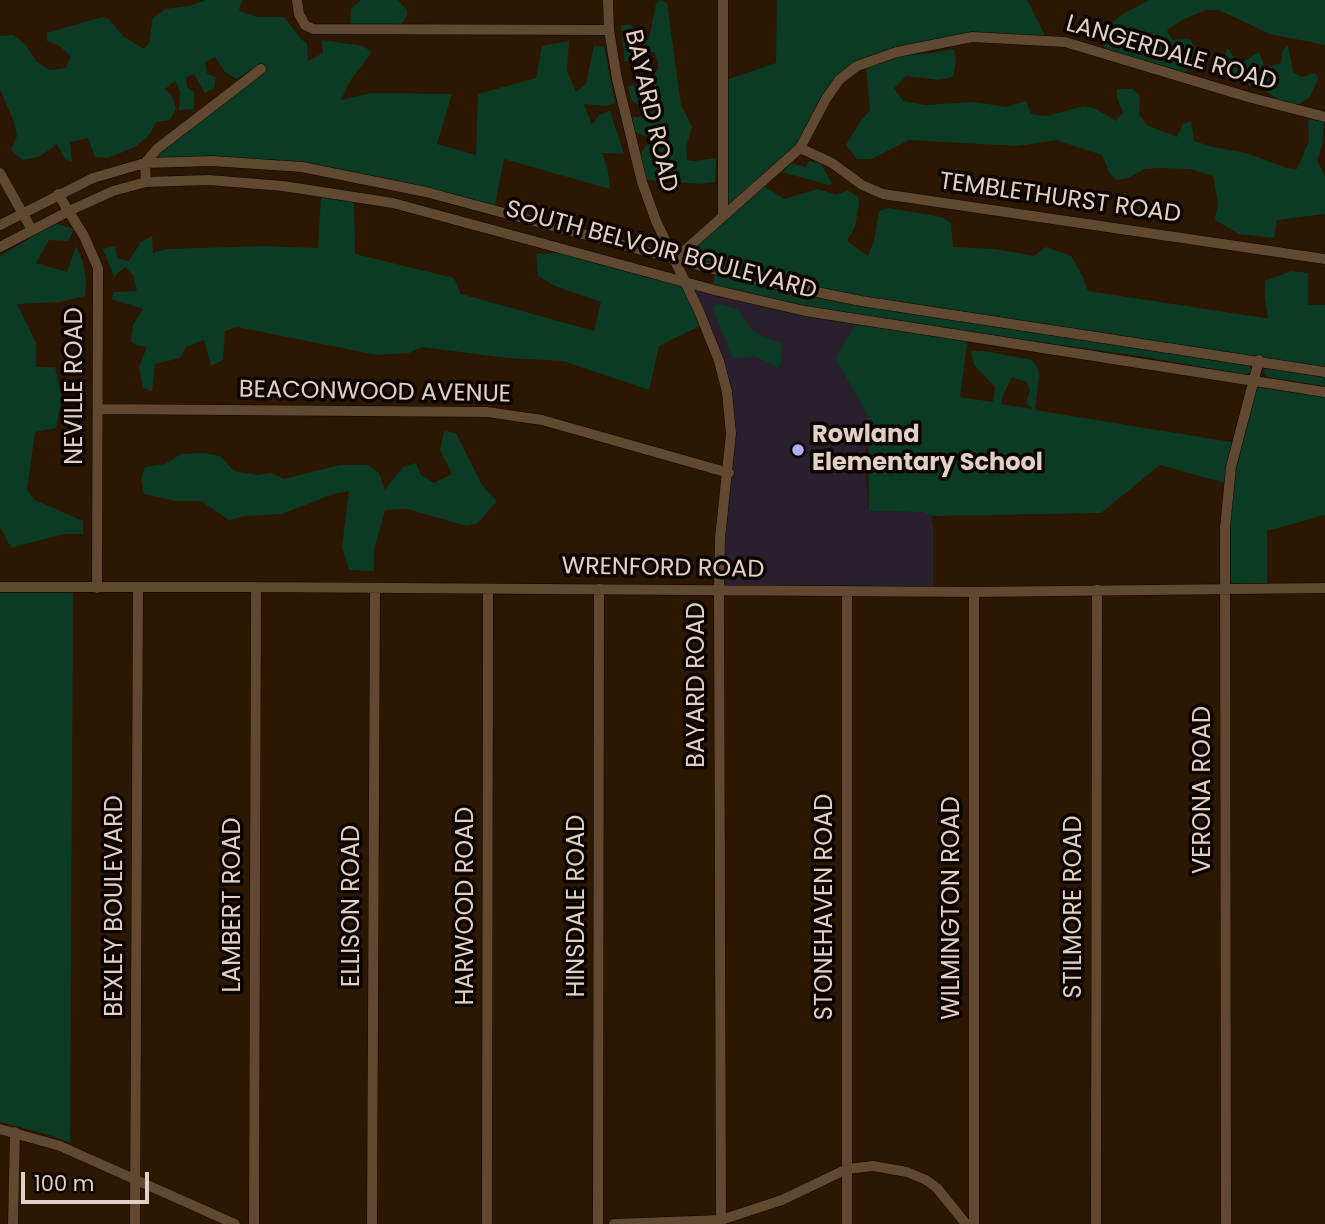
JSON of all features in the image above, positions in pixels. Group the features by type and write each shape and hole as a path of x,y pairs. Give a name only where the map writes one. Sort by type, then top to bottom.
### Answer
{"street":[{"path":"298,0 299,14 305,24 313,29 609,30"},
{"name":"BAYARD ROAD","path":"608,0 609,30 617,79 642,182 656,220 719,361 727,392 731,434 729,473 720,538 719,591 721,1222"},
{"path":"723,0 723,215"},
{"name":"LANGERDALE ROAD","path":"675,259 800,149 839,80 857,66 897,52 972,37 1065,42 1248,97 1325,117"},
{"path":"146,182 145,163 165,142 261,69"},
{"name":"TEMBLETHURST ROAD","path":"800,149 832,163 862,185 883,194 1325,259"},
{"name":"SOUTH BELVOIR BOULEVARD","path":"0,225 93,178 145,163 212,161 302,167 426,192 675,259 767,282 861,301 1325,372"},
{"path":"0,173 32,230"},
{"name":"SOUTH BELVOIR BOULEVARD","path":"0,247 113,191 146,182 209,180 283,186 393,203 762,303 1325,392"},
{"name":"NEVILLE ROAD","path":"58,194 84,236 97,268 97,588"},
{"name":"VERONA ROAD","path":"1226,1224 1225,528 1231,467 1259,360"},
{"name":"BEACONWOOD AVENUE","path":"97,409 487,412 542,420 729,473"},
{"name":"WRENFORD ROAD","path":"0,587 974,592 1325,588"},
{"name":"LAMBERT ROAD","path":"254,1224 257,587"},
{"name":"BEXLEY BOULEVARD","path":"135,1224 138,588"},
{"name":"ELLISON ROAD","path":"372,1224 375,589"},
{"name":"HARWOOD ROAD","path":"487,1224 488,589"},
{"name":"HINSDALE ROAD","path":"598,1224 599,589"},
{"name":"STILMORE ROAD","path":"1096,1224 1097,590"},
{"name":"STONEHAVEN ROAD","path":"847,1224 848,591"},
{"name":"WILMINGTON ROAD","path":"974,592 974,1224"},
{"path":"0,1129 70,1150 235,1224"},
{"path":"13,1224 15,1132"},
{"path":"614,1224 721,1222 760,1210 848,1169 873,1166 926,1180 937,1188 966,1224"}],"shaded area":[{"name":"Rowland Elementary School","path":"685,281 858,320 835,358 868,416 865,466 869,511 922,512 931,516 933,591 719,591 729,473 727,392"}],"green space":[{"path":"206,0 242,0 239,11 257,17 284,17 307,43 308,61 323,53 322,40 363,46 372,52 350,81 341,100 371,93 452,94 437,144 476,155 478,94 536,78 542,46 569,41 567,71 576,92 586,84 594,45 604,47 615,103 606,106 584,104 592,125 599,115 610,111 624,154 602,153 610,189 504,159 494,210 302,167 145,163 259,69 251,69 237,79 225,72 215,57 205,62 207,74 216,77 214,88 205,93 194,74 186,77 187,87 194,92 194,109 179,110 180,91 175,81 165,89 172,96 176,108 170,120 156,122 150,134 135,147 108,158 95,157 88,138 70,142 72,162 65,159 57,144 39,157 23,160 11,150 17,136 0,89 0,36 13,35 25,44 36,61 49,70 66,68 71,57 60,46 47,41 47,33 102,17 109,19 124,37 144,49 149,43 153,18 165,9 189,6"},
{"path":"361,0 398,0 407,10 407,16 400,26 350,25 351,9"},
{"path":"660,0 667,3 681,105 692,127 686,147 687,160 716,158 715,182 700,184 645,180 641,162 642,151 650,141 646,136 635,132 632,117 648,117 648,111 631,100 628,87 641,83 658,70 658,62 654,52 643,53 639,58 625,62 621,25 631,25 637,35 649,39 656,4"},
{"path":"777,0 1027,0 1048,41 972,37 857,66 839,80 800,148 761,184 784,199 818,189 837,195 848,190 858,197 859,204 855,227 847,241 868,256 874,241 879,211 889,208 942,217 951,223 953,247 996,249 1034,256 1046,247 1071,256 1088,291 1268,318 1265,281 1291,271 1308,273 1308,305 1325,305 1325,372 903,308 675,259 723,215 723,81 776,63"},
{"path":"1149,0 1325,0 1325,45 1270,34 1219,10 1206,10 1167,30 1172,40 1189,39 1199,52 1195,63 1184,73 1108,50 1101,43 1104,30 1121,15"},
{"path":"1288,45 1293,72 1302,77 1314,73 1318,79 1310,97 1298,105 1283,102 1260,88 1229,80 1224,62 1227,47 1241,63 1259,52 1265,68 1281,63 1283,50"},
{"path":"954,49 956,61 953,77 939,80 906,76 894,88 903,101 925,105 976,102 1006,107 1026,101 1031,114 1046,116 1085,106 1116,121 1123,112 1117,98 1117,89 1133,89 1140,96 1139,115 1147,125 1177,137 1183,124 1191,121 1194,141 1297,169 1309,141 1308,119 1324,122 1322,146 1317,160 1325,177 1325,214 1277,220 1274,238 1239,234 1215,220 1218,203 1213,176 1190,169 1160,168 1145,169 1128,178 1116,180 1110,174 1102,155 1056,140 1018,146 909,140 871,159 857,159 846,145 870,110 866,67 904,55"},
{"path":"809,161 820,163 832,183 829,185 782,172 792,163 806,167"},
{"path":"321,197 354,202 355,254 454,278 461,294 594,331 601,302 555,286 538,276 536,254 557,253 611,262 685,281 704,324 659,346 649,390 563,361 507,358 422,347 409,353 377,355 237,327 225,331 223,360 211,366 204,340 186,347 180,358 155,364 152,391 143,388 139,367 147,347 131,342 133,325 143,309 111,299 114,292 137,291 133,275 125,267 114,277 103,249 115,246 117,258 129,261 141,242 152,236 153,253 166,249 264,246 318,248"},
{"path":"55,223 74,229 68,241 49,240 36,263 67,272 76,246 83,262 85,296 59,302 17,304 36,343 36,367 55,367 62,397 56,428 35,432 27,490 35,500 83,521 83,534 64,534 11,548 0,527 0,256"},
{"path":"715,274 825,298 1248,363 1252,370 1248,374 1242,374 1146,357 843,314 715,287"},
{"path":"719,304 738,309 751,329 763,337 782,343 778,368 755,356 733,359 714,311 713,306"},
{"path":"858,320 968,337 960,397 993,402 995,387 974,365 971,351 984,351 1032,360 1038,368 1039,376 1035,410 1237,443 1252,381 1325,392 1325,515 1267,531 1267,589 1225,590 1229,484 1160,465 1101,513 931,516 922,512 869,511 868,416 835,358","holes":["1012,377 1027,382 1030,391 1026,402 1033,409 1001,404"]},
{"path":"1266,367 1325,374 1325,386 1267,377 1264,371"},
{"path":"444,431 456,433 482,485 497,501 478,523 467,526 407,509 385,510 374,549 374,571 349,570 342,547 349,491 333,494 282,514 229,520 201,501 175,501 144,494 141,480 145,467 165,464 181,454 204,453 220,456 234,471 257,475 271,473 284,479 340,465 368,465 379,473 385,490 403,467 416,463 421,475 434,483 452,474 440,450"},
{"path":"0,593 73,593 70,1143 0,1122"}],"place":[{"name":"Rowland Elementary School","path":"798,450"}]}
